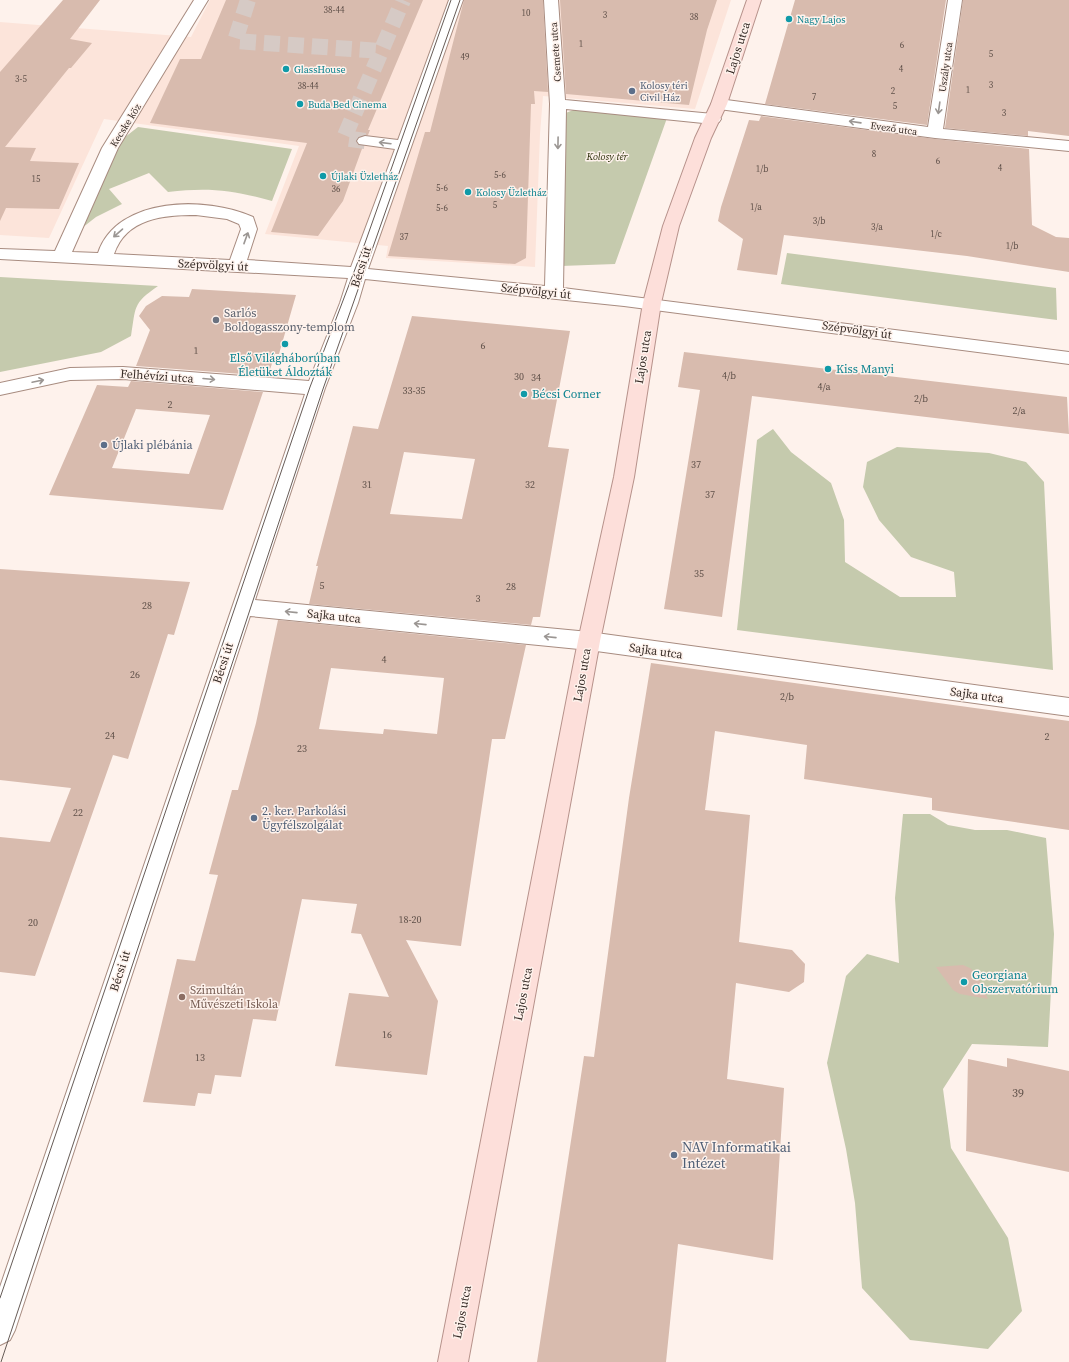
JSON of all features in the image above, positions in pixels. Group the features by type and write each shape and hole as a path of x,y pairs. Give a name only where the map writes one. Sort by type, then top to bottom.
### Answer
{"main road":[{"name":"Lajos utca","path":"453,1362 589,641 624,477 652,302 671,226 703,138 716,112 754,0"}],"street":[{"name":"Kecske köz","path":"62,257 110,148 201,0"},
{"name":"Bécsi út","path":"0,1330 316,388 349,304 358,273 456,0"},
{"name":"Csemete utca","path":"551,0 558,104"},
{"name":"Uszály utca","path":"935,133 954,0"},
{"path":"554,293 558,104 716,112"},
{"name":"Evező utca","path":"716,112 1069,146"},
{"path":"365,141 404,145"},
{"path":"104,259 114,236 127,226 143,217 165,211 225,212 237,215 247,221 249,229 236,266"},
{"name":"Szépvölgyi út","path":"0,254 358,273 652,302 1069,358"},
{"name":"Felhévízi utca","path":"0,389 70,374 122,372 316,388"},
{"name":"Sajka utca","path":"242,607 589,641 1069,707"}],"shaded area":[{"path":"210,0 731,0 695,109 543,96 540,134 535,267 386,258 388,246 265,234 299,146 104,119 49,238 0,235 0,22 191,37"}],"green space":[{"name":"Kolosy tér","path":"576,109 667,118 615,264 561,266 563,114"},
{"path":"138,127 292,149 272,201 245,194 220,190 183,190 168,192 149,173 109,189 122,204 96,217 82,228 120,141"},
{"path":"787,253 1056,288 1057,320 781,284"},
{"path":"0,277 158,286 139,302 135,312 131,336 101,352 0,372"},
{"path":"773,429 791,452 831,483 844,520 845,562 900,597 956,597 954,572 911,557 879,520 863,487 867,462 897,447 989,453 1026,462 1044,482 1053,670 737,630 757,440"},
{"path":"903,814 930,814 948,825 975,830 1007,830 1046,838 1054,934 1048,1047 972,1044 943,1089 951,1148 1008,1238 1022,1311 988,1349 910,1340 862,1288 855,1203 846,1149 827,1063 846,976 867,954 899,963 895,898"}],"building":[{"path":"63,0 100,0 70,39 92,43 71,68 69,68 5,147 36,148 30,161 79,163 59,209 6,208 0,221 0,72"},
{"name":"GlassHouse","path":"226,0 423,0 368,130 370,130 368,135 359,137 356,140 358,145 363,146 343,201 318,236 271,232 307,143 150,123 180,59 201,59"},
{"path":"464,0 543,0 548,92 534,91 535,104 531,104 526,258 515,264 388,256 425,132 430,132"},
{"path":"560,0 717,0 707,30 689,105 566,94"},
{"path":"795,0 946,0 927,125 765,104"},
{"path":"963,0 1069,0 1069,136 1028,131 1028,136 945,128"},
{"path":"761,116 935,139 1029,149 1032,225 1056,237 1069,238 1069,272 967,256 784,235 777,275 737,270 743,239 718,221 721,207 749,120 759,121"},
{"name":"Sarlós Boldogasszony-templom","path":"192,289 296,295 279,354 275,354 268,376 136,366 150,330 139,316 146,306 162,296 189,297"},
{"path":"412,316 570,331 548,447 569,449 540,617 533,617 531,625 309,604 318,566 316,566 353,426 378,429","holes":["404,452 475,459 462,519 390,514"]},
{"path":"684,352 1067,397 1069,434 752,396 722,617 664,609 700,390 678,387"},
{"path":"131,381 263,392 223,510 49,495 97,385 128,387","holes":["136,409 210,415 189,474 112,468"]},
{"path":"0,569 190,582 174,635 168,634 128,759 113,755 35,976 0,972 0,837 50,842 71,788 0,780"},
{"path":"278,620 526,645 505,739 492,739 461,946 406,940 438,1001 427,1075 335,1066 349,993 389,997 361,934 351,933 357,904 302,899 276,1021 253,1019 241,1077 215,1075 211,1094 198,1093 195,1106 143,1102 177,959 195,961 218,875 209,874 232,790 238,790 256,723","holes":["331,668 444,678 437,734 384,729 383,734 319,729"]},
{"path":"651,663 1069,721 1069,830 932,810 932,798 804,779 807,745 715,731 705,810 750,815 739,942 792,950 805,964 804,982 789,992 736,983 727,1079 784,1088 773,1260 678,1244 666,1362 537,1362 584,1056 594,1057 629,798"},
{"name":"Georgiana Obszervatórium","path":"963,965 976,973 988,999 960,994 953,990 936,967"},
{"path":"1007,1058 1069,1071 1069,1172 966,1151 968,1059 1007,1067"}],"tunnel":[{"path":"248,0 235,41 381,51"},
{"path":"365,141 344,138 403,0"}],"tram line":[{"path":"0,1298 310,387 365,243 451,0"},
{"path":"1,1362 323,389 460,0"}],"place":[{"name":"Nagy Lajos","path":"789,19"},
{"name":"GlassHouse","path":"286,69"},
{"name":"Kolosy téri Civil Ház","path":"632,91"},
{"name":"Buda Bed Cinema","path":"300,104"},
{"name":"Újlaki Üzletház","path":"323,176"},
{"name":"Kolosy Üzletház","path":"468,192"},
{"name":"Sarlós Boldogasszony-templom","path":"216,320"},
{"name":"Első Világháborúban Életüket Áldozták","path":"285,344"},
{"name":"Kiss Manyi","path":"828,369"},
{"name":"Bécsi Corner","path":"524,394"},
{"name":"Újlaki plébánia","path":"104,445"},
{"name":"2. ker. Parkolási Ügyfélszolgálat","path":"254,818"},
{"name":"Georgiana Obszervatórium","path":"964,982"},
{"name":"Szimultán Művészeti Iskola","path":"182,997"},
{"name":"NAV Informatikai Intézet","path":"674,1155"}]}
